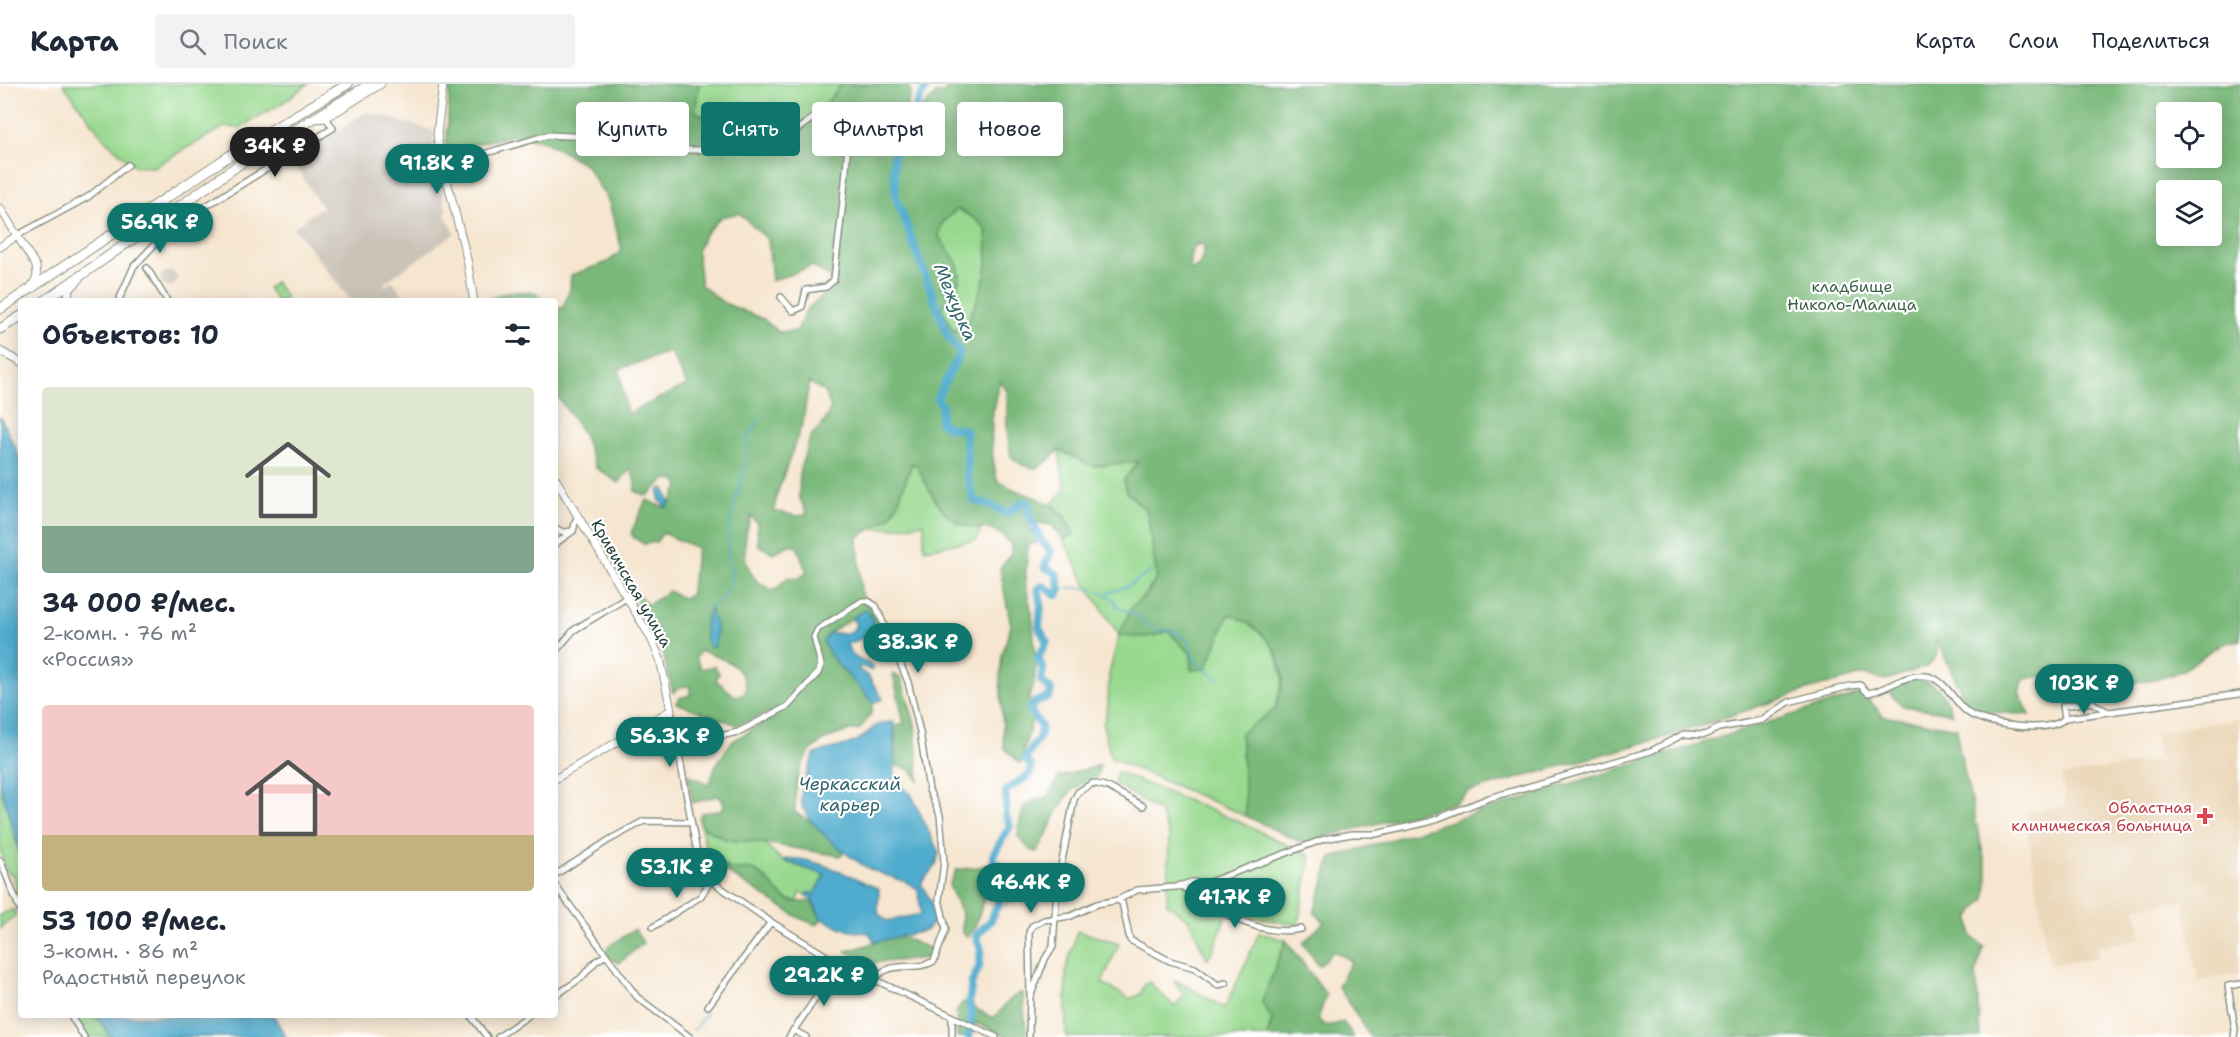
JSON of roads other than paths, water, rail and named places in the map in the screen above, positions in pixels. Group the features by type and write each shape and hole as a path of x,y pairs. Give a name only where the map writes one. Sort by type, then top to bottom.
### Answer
{"highway":[{"path":"18,298 77,261 238,150 348,84"},
{"path":"49,298 244,161 370,84"},
{"path":"1,309 18,298"},
{"path":"0,329 18,318"}],"street":[{"path":"314,119 326,118 381,84"},
{"path":"443,85 437,134 442,166 467,259 473,298"},
{"path":"442,166 548,135 614,138 666,150 698,150 793,133 826,108 844,107 847,120 834,280 826,287 806,290 802,307 793,311 781,297"},
{"path":"120,298 129,275 144,253 193,214 333,128 326,118"},
{"path":"0,247 88,197 128,165"},
{"path":"0,208 35,265 37,276 34,284 1,309"},
{"path":"35,265 42,271 50,273 77,261"},
{"path":"147,268 166,298"},
{"path":"68,298 69,290 86,273"},
{"path":"0,351 18,361"},
{"name":"Кривичская улица","path":"558,483 628,597 657,651 675,729 698,856 711,880 771,922 840,963 996,1037"},
{"path":"558,542 573,531 577,514"},
{"path":"558,530 563,532 573,531"},
{"path":"558,649 574,630 628,597"},
{"path":"675,729 712,738 738,732 789,706 818,673 821,665 814,637 818,629 844,610 862,601 868,601 876,606 908,682 920,732 929,790 940,815 944,862 939,899 946,929 934,961 922,966 887,968 874,980"},
{"path":"1029,1037 1029,932 1038,923 1071,916 1097,904 1118,900 1137,890 1217,880 1324,839 1352,834 1376,834 1429,822 1489,798 1651,752 1684,734 1704,735 1719,728 1764,720 1789,702 1850,686 1860,685 1868,693 1880,691 1911,677 1925,676 1947,688 1968,713 1981,719 2036,728 2061,722 2065,718 2240,694"},
{"path":"2065,718 2063,706 2091,702 2108,712"},
{"path":"558,777 671,710"},
{"path":"1030,997 1045,959 1053,946 1057,886 1074,800 1087,784 1108,787 1143,806"},
{"path":"558,873 609,840 644,821 691,822"},
{"path":"0,860 18,905"},
{"path":"653,927 700,897 711,880"},
{"path":"1180,885 1204,902 1267,929 1289,932 1301,929"},
{"path":"558,889 640,1001 687,1036"},
{"path":"1118,900 1122,903 1130,940 1170,961 1196,968 1218,985 1226,983"},
{"path":"708,1006 771,922"},
{"path":"558,994 581,978 596,961 606,955"},
{"path":"789,1037 840,963"},
{"path":"2234,1037 2235,1029 2228,986 2240,984"},
{"path":"952,1016 952,1037"},
{"path":"72,1018 84,1037"},
{"path":"473,1018 487,1037"},
{"path":"498,1037 525,1018"},
{"path":"793,1030 806,1037"}],"water":[{"path":"0,416 18,454 18,847 0,785"},
{"path":"664,488 670,503 666,508 659,499 659,490"},
{"path":"710,608 717,632 714,647 709,647 705,632"},
{"path":"866,609 872,618 874,634 847,644 851,654 872,666 872,671 861,666 858,669 868,676 883,699 873,703 833,659 823,641 829,633 851,633 856,625 852,618"},
{"name":"Черкасский карьер","path":"894,722 895,780 911,794 939,853 936,865 921,883 934,908 934,922 925,931 874,941 869,933 850,931 821,919 812,899 806,895 811,892 814,895 825,875 782,860 804,860 817,863 879,889 878,913 887,921 921,914 918,890 915,887 874,871 850,856 818,829 803,809 801,800 804,783 814,755 849,744 860,739 874,727"},
{"path":"97,1018 275,1018 286,1037 111,1037"}],"waterway":[{"name":"Межурка","path":"927,84 893,156 896,197 948,336 960,353 937,398 942,406 940,422 948,427 965,430 968,480 974,501 988,504 1008,514 1021,503 1027,502 1030,509 1028,514 1043,543 1051,551 1045,567 1057,574 1060,589 1057,595 1043,586 1038,589 1041,604 1039,628 1047,642 1038,658 1043,669 1041,681 1051,690 1049,697 1035,702 1030,710 1041,726 1040,736 1025,759 1031,766 1030,775 1006,790 1006,816 1010,826 993,855 994,865 1005,887 991,920 976,936 981,949 979,967 972,982 969,1002 972,1015 969,1037"},
{"path":"710,608 720,601 730,586 732,572 728,555 729,524 745,465 747,438 761,418"},
{"path":"1108,593 1128,586 1152,571"},
{"path":"1060,589 1083,588 1104,593 1116,602 1116,606 1136,615 1156,631 1171,630 1189,641 1195,662 1219,680"},
{"path":"993,860 1002,861 1000,875"},
{"path":"993,913 1016,897 1010,884 1003,880"},
{"path":"694,1030 706,1013"}],"place":[{"name":"Областная клиническая больница","path":"2205,816"}],"park label":[{"name":"кладбище Николо-Малица","path":"1852,295"}]}
